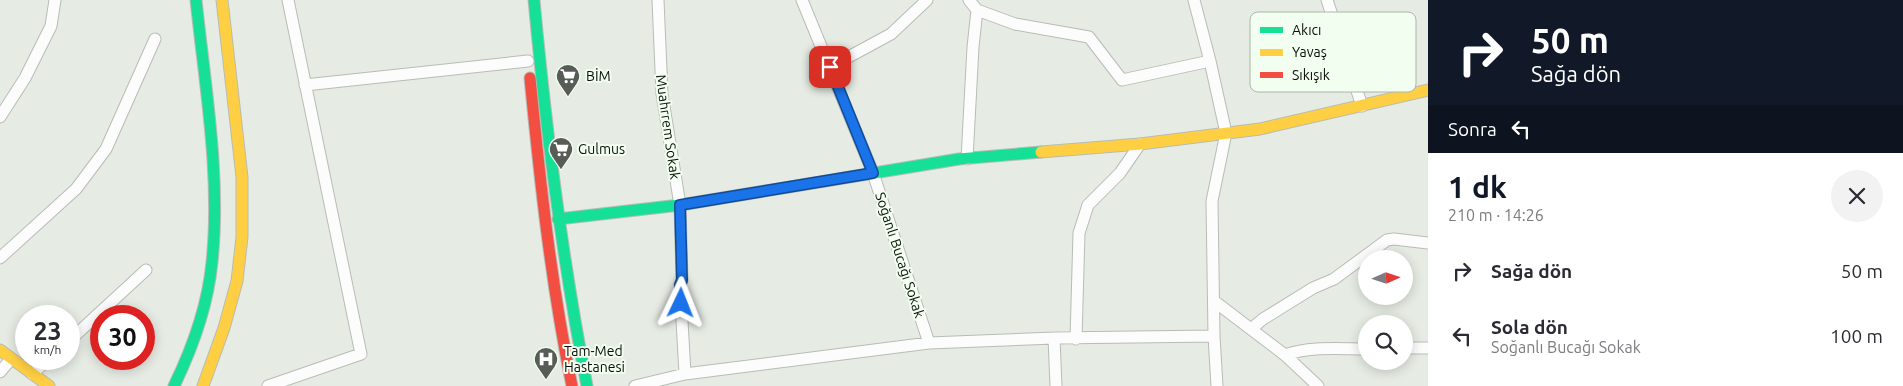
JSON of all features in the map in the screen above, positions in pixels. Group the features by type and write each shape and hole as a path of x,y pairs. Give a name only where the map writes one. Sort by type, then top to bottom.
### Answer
{"main road":[{"path":"174,386 189,355 203,306 212,264 214,230 215,183 196,0"},
{"path":"203,386 224,328 237,281 242,237 242,177 222,0"},
{"path":"524,0 543,211 561,332 572,386"},
{"path":"534,0 558,219 573,319 587,386"},
{"path":"558,219 680,205 967,159 1140,144 1260,129 1428,90"},
{"path":"0,350 49,386"}],"street":[{"path":"0,118 25,78 51,26 55,0"},
{"path":"268,386 361,354 288,0"},
{"name":"Muahrrem Sokak","path":"658,0 662,94 680,205 682,280 680,285 685,374"},
{"name":"Soğanlı Bucağı Sokak","path":"802,0 873,173 929,343"},
{"path":"830,67 891,34 927,0"},
{"path":"969,0 977,10 1015,24 1090,37 1122,80 1210,61"},
{"path":"1194,0 1226,133 1212,201 1214,336 1217,386"},
{"path":"1327,0 1331,12"},
{"path":"967,159 973,47 977,10"},
{"path":"0,258 76,190 106,149 155,39"},
{"path":"304,85 528,61"},
{"path":"1357,92 1362,106"},
{"path":"1076,338 1079,233 1083,218 1088,206 1120,173 1140,144"},
{"path":"1251,329 1262,319 1307,292 1334,279 1387,240 1394,239 1428,243"},
{"path":"80,331 146,270"},
{"path":"1214,301 1285,355 1318,386"},
{"path":"635,386 685,374 929,343 1054,338 1214,336"},
{"path":"1054,338 1056,386"},
{"path":"1413,348 1428,348"},
{"path":"1285,355 1294,352 1322,349 1358,349"},
{"path":"0,372 11,359"},
{"path":"32,374 37,370"}],"traffic: fast":[{"path":"174,386 193,342 203,310 210,278 214,230 215,197 211,131 196,0"},
{"path":"534,0 556,194 587,386"},
{"path":"558,219 680,205 959,159 1041,152"}],"traffic: slow":[{"path":"203,386 224,328 237,281 242,237 242,177 222,0"},
{"path":"1041,152 1140,144 1260,129 1428,90"},
{"path":"0,350 49,386"}],"traffic: jam":[{"path":"530,78 552,271 572,386"}],"place":[{"name":"BİM","path":"568,97"},
{"name":"Gulmus","path":"561,170"},
{"name":"Tam-Med Hastanesi","path":"546,380"}],"route":[{"path":"681,303 680,205 873,173 830,67"}]}
